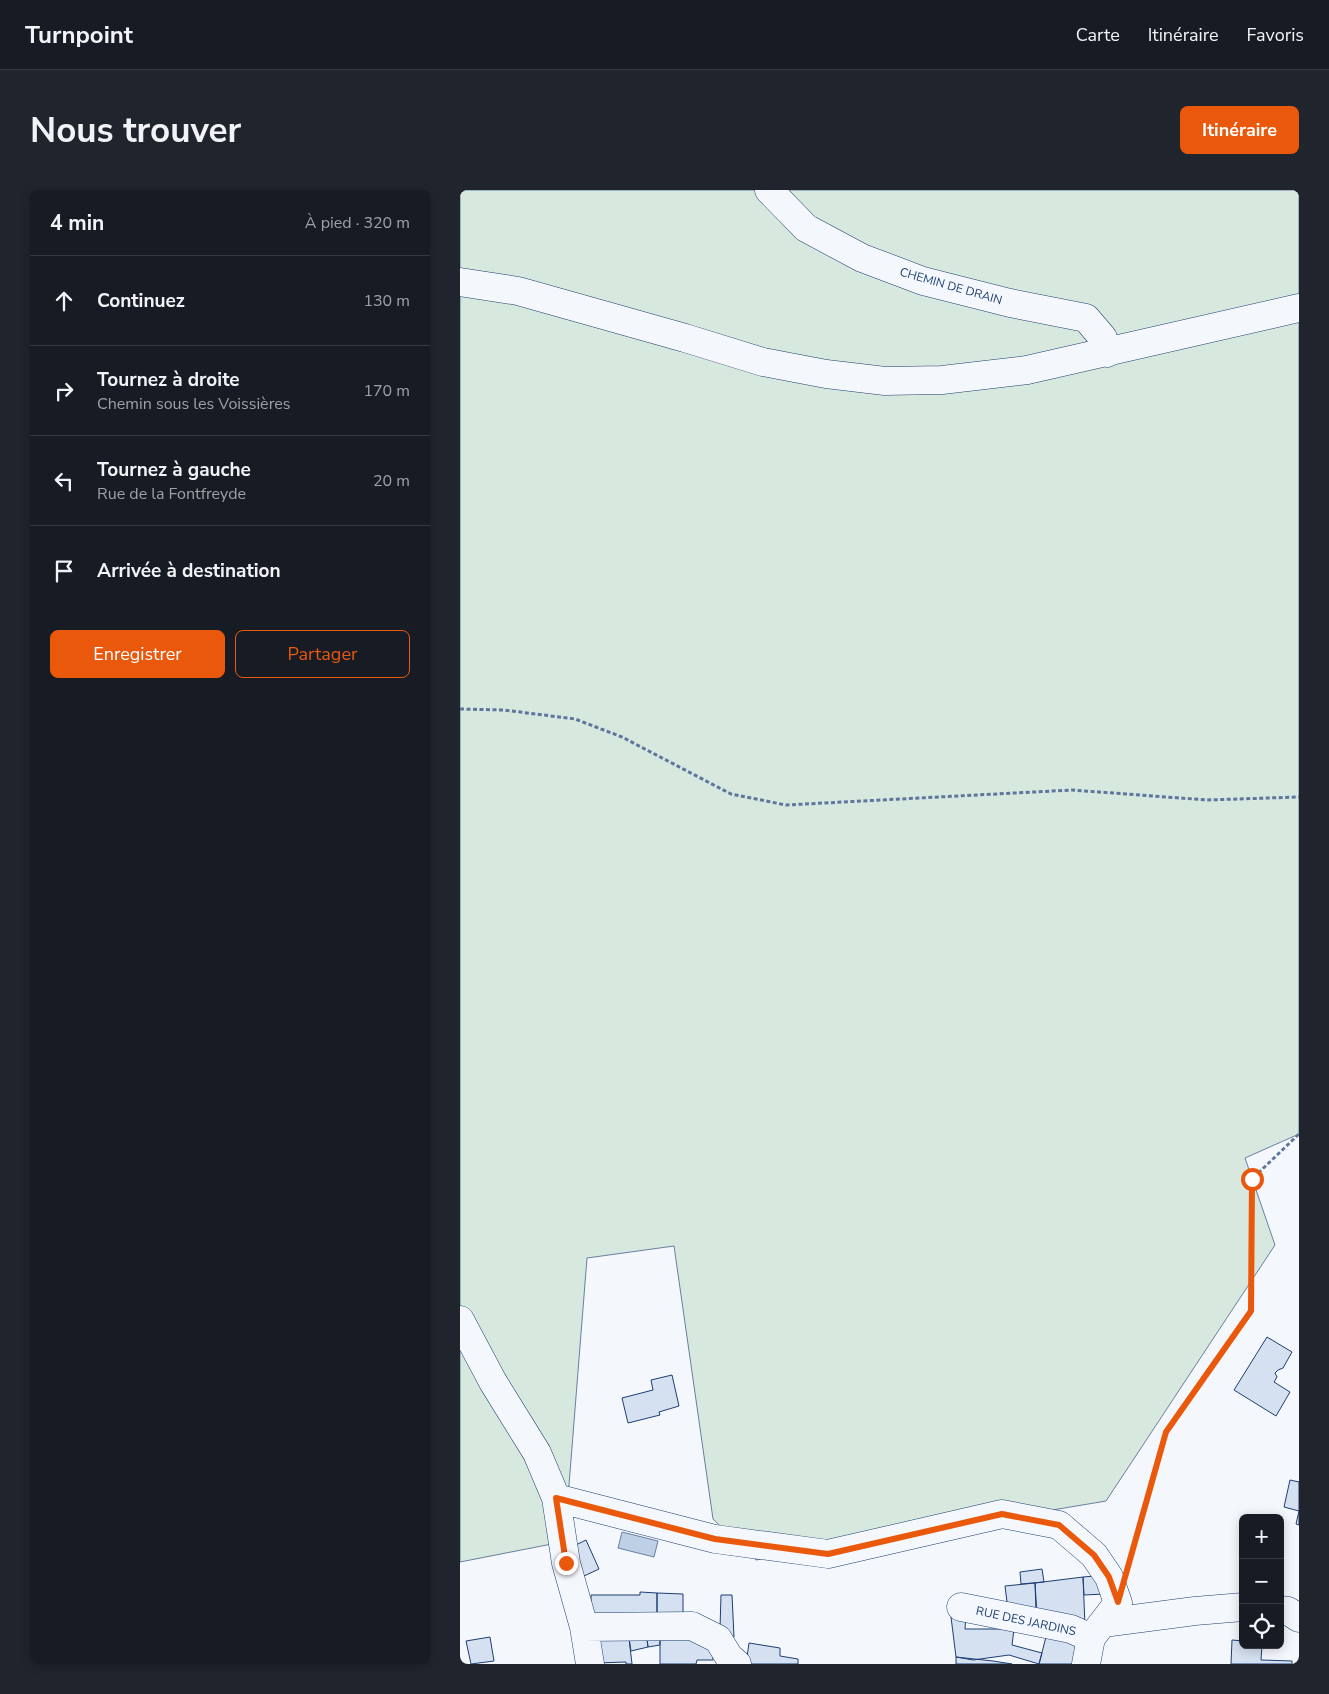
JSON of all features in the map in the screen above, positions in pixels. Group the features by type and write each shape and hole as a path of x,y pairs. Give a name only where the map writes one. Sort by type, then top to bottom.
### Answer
{"street":[{"name":"CHEMIN DE DRAIN","path":"769,190 806,228 862,258 923,281 1086,318 1103,338 1107,353"},
{"path":"460,282 518,291 763,362 826,374 885,382 942,380 1027,370 1299,308"},
{"path":"460,1320 493,1382 537,1454 556,1498 566,1563 584,1627 590,1664"},
{"path":"556,1498 715,1539 828,1554 1002,1514 1059,1525 1094,1555 1109,1577 1099,1632 1195,1611 1239,1607"},
{"name":"RUE DES JARDINS","path":"961,1607 1071,1629 1099,1632"},
{"path":"1284,1610 1299,1618"},
{"path":"584,1627 692,1626 718,1639 729,1657 737,1664"}],"path":[{"path":"460,709 504,710 575,718 622,737 731,794 786,805 1072,790 1207,800 1299,797"},
{"path":"1128,1565 1166,1432 1251,1311 1252,1179 1299,1134"}],"shaded area":[{"path":"460,190 1299,190 1299,1134 1245,1158 1275,1245 1106,1501 756,1560 713,1519 674,1246 587,1258 569,1485 557,1543 460,1562"}],"water":[{"path":"622,1532 658,1541 654,1557 618,1548"}],"building":[{"path":"1267,1337 1292,1352 1283,1368 1275,1373 1277,1377 1274,1382 1290,1392 1276,1416 1234,1390"},
{"path":"672,1375 679,1406 659,1412 660,1415 628,1423 622,1398 653,1390 651,1380"},
{"path":"1290,1480 1299,1482 1299,1511 1284,1507"},
{"path":"1299,1511 1299,1525 1296,1524"},
{"path":"586,1540 599,1569 584,1576 572,1547"},
{"path":"1042,1569 1044,1582 1021,1584 1020,1572"},
{"path":"1095,1576 1104,1594 1084,1595 1083,1577"},
{"path":"1083,1577 1085,1626 1037,1615 1035,1583"},
{"path":"1035,1583 1036,1611 1008,1610 1005,1586"},
{"path":"640,1592 657,1593 657,1622 591,1614 591,1595 640,1595"},
{"path":"657,1593 683,1594 683,1622 657,1622"},
{"path":"721,1595 732,1595 734,1637 727,1636 720,1629"},
{"path":"966,1615 965,1629 1014,1629 1012,1645 1042,1653 1039,1664 1009,1655 973,1660 956,1657 951,1617"},
{"path":"628,1630 632,1664 626,1664 626,1662 597,1663 591,1634"},
{"path":"628,1632 646,1632 648,1647 631,1651"},
{"path":"646,1632 660,1632 660,1645 648,1647"},
{"path":"1047,1633 1077,1641 1079,1664 1039,1664"},
{"path":"490,1637 494,1661 471,1664 466,1641"},
{"path":"660,1638 710,1640 713,1644 713,1660 697,1660 696,1664 660,1664"},
{"path":"1232,1640 1239,1641 1239,1649 1262,1649 1261,1660 1292,1661 1292,1664 1231,1664"},
{"path":"749,1643 780,1648 780,1656 798,1659 798,1664 746,1664"},
{"path":"956,1657 993,1661 1012,1664 956,1664"}],"route":[{"path":"566,1563 556,1498 715,1539 828,1554 1002,1514 1059,1525 1094,1555 1109,1577 1118,1602 1166,1432 1251,1311 1252,1179"}]}
